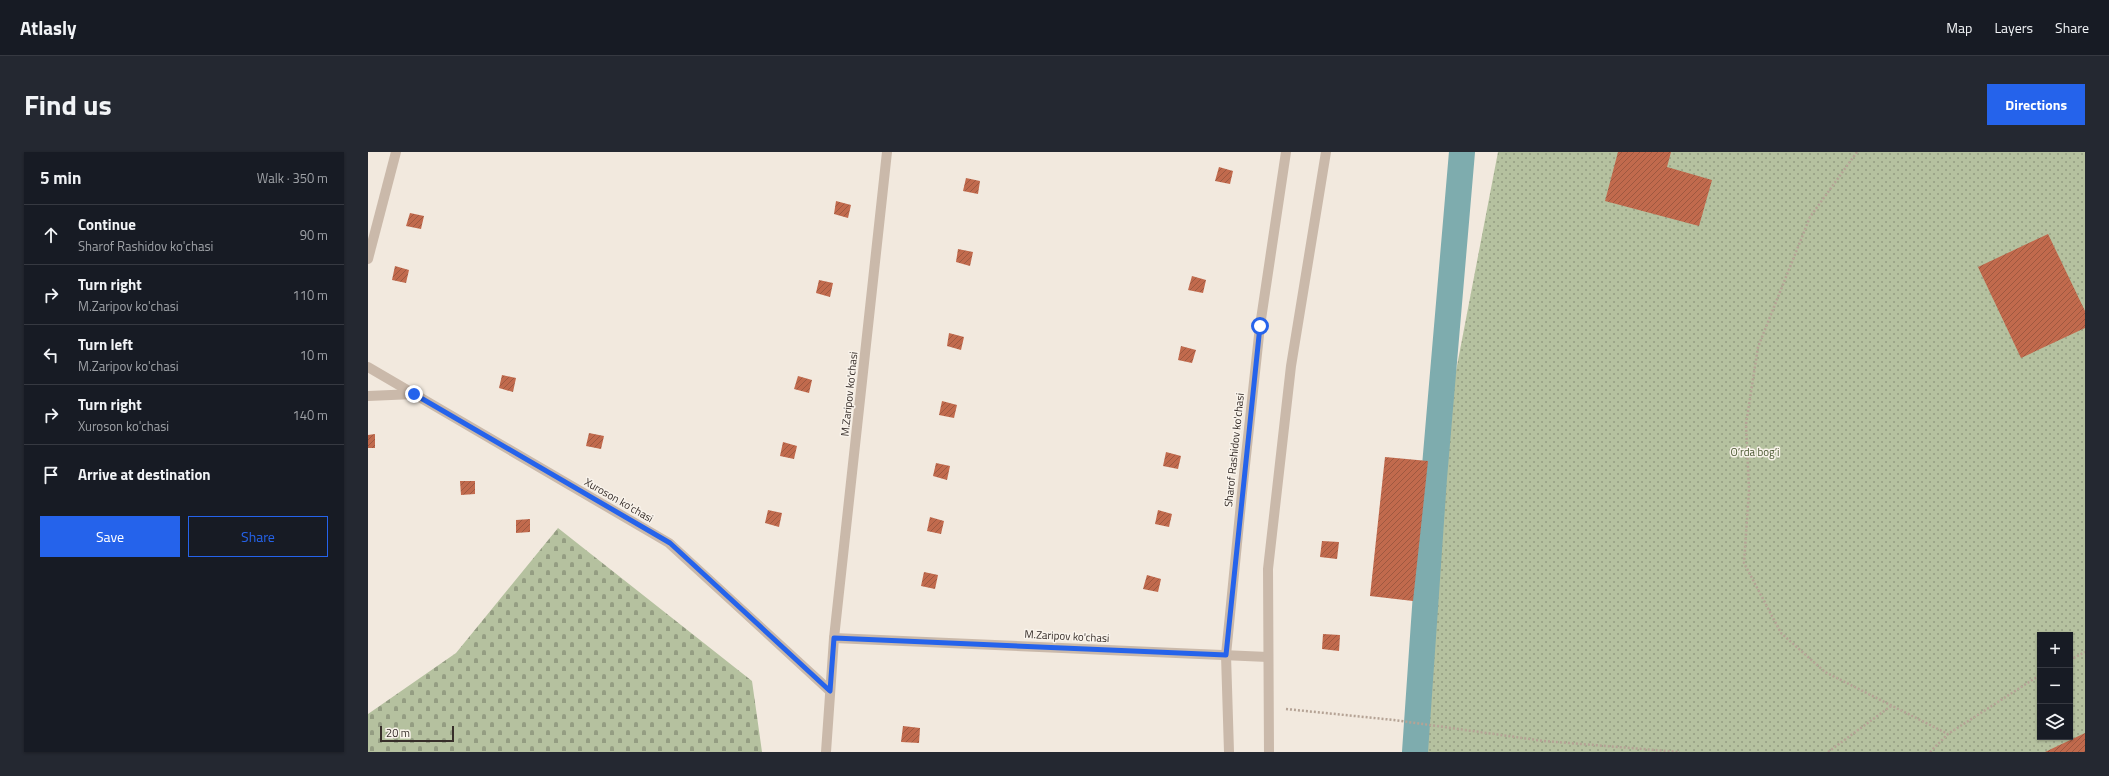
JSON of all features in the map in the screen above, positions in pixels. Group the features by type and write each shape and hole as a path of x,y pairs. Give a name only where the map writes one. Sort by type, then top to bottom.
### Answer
{"street":[{"path":"368,259 396,152"},
{"name":"M.Zaripov ko'chasi","path":"826,752 834,638 887,152"},
{"name":"Sharof Rashidov ko'chasi","path":"1229,752 1226,655 1260,326 1286,152"},
{"path":"1269,752 1268,569 1291,366 1326,152"},
{"name":"Xuroson ko'chasi","path":"368,367 670,543 830,691"},
{"path":"368,396 414,394"},
{"name":"M.Zaripov ko'chasi","path":"834,638 1268,657"}],"path":[{"path":"1857,152 1810,217 1758,347 1746,424 1749,490 1744,563 1781,633 1825,672 1948,734"},
{"path":"2073,658 2085,652"},
{"path":"1930,752 1948,734 2037,677"},
{"path":"1828,752 1891,706"},
{"path":"1268,708 1394,720 1544,741 1680,752"}],"green space":[{"name":"O’rda bog’i","path":"1498,152 2085,152 2085,752 1424,752 1446,423"},
{"path":"558,528 752,681 762,752 368,752 368,714 456,653"}],"building":[{"path":"1618,152 1671,152 1667,167 1712,180 1699,226 1605,201"},
{"path":"1219,167 1233,171 1230,184 1215,181"},
{"path":"966,178 980,181 978,194 963,191"},
{"path":"836,201 851,205 848,218 834,214"},
{"path":"410,213 424,216 421,229 406,226"},
{"path":"2048,234 2085,311 2085,328 2021,358 1978,267"},
{"path":"958,249 973,252 970,266 956,262"},
{"path":"395,266 409,270 406,283 392,280"},
{"path":"1192,276 1206,280 1203,293 1188,290"},
{"path":"819,280 833,283 830,297 816,293"},
{"path":"949,333 964,337 961,350 947,346"},
{"path":"1181,346 1196,350 1192,363 1178,360"},
{"path":"502,375 516,378 513,392 499,388"},
{"path":"798,376 812,380 809,393 794,389"},
{"path":"942,401 957,405 954,418 939,415"},
{"path":"589,433 604,436 601,449 586,446"},
{"path":"375,434 375,448 368,448 368,435"},
{"path":"783,442 797,446 794,459 780,456"},
{"path":"1166,452 1181,456 1178,469 1163,466"},
{"path":"1385,457 1428,461 1413,601 1370,596"},
{"path":"936,463 950,466 947,480 933,476"},
{"path":"460,481 475,481 475,494 461,495"},
{"path":"768,510 782,513 779,527 765,523"},
{"path":"1158,510 1172,514 1169,527 1155,524"},
{"path":"930,517 944,521 941,534 927,531"},
{"path":"530,519 530,532 516,533 516,520"},
{"path":"1322,541 1339,542 1337,559 1320,557"},
{"path":"924,572 938,575 935,589 921,586"},
{"path":"1147,575 1161,579 1158,592 1143,589"},
{"path":"1323,634 1340,635 1339,651 1322,649"},
{"path":"903,726 920,728 919,743 901,742"},
{"path":"2085,733 2085,752 2045,752 2073,740"}],"waterway":[{"path":"1415,752 1434,478 1462,152"}],"route":[{"path":"414,394 670,543 830,691 834,638 1226,655 1260,326"}]}
